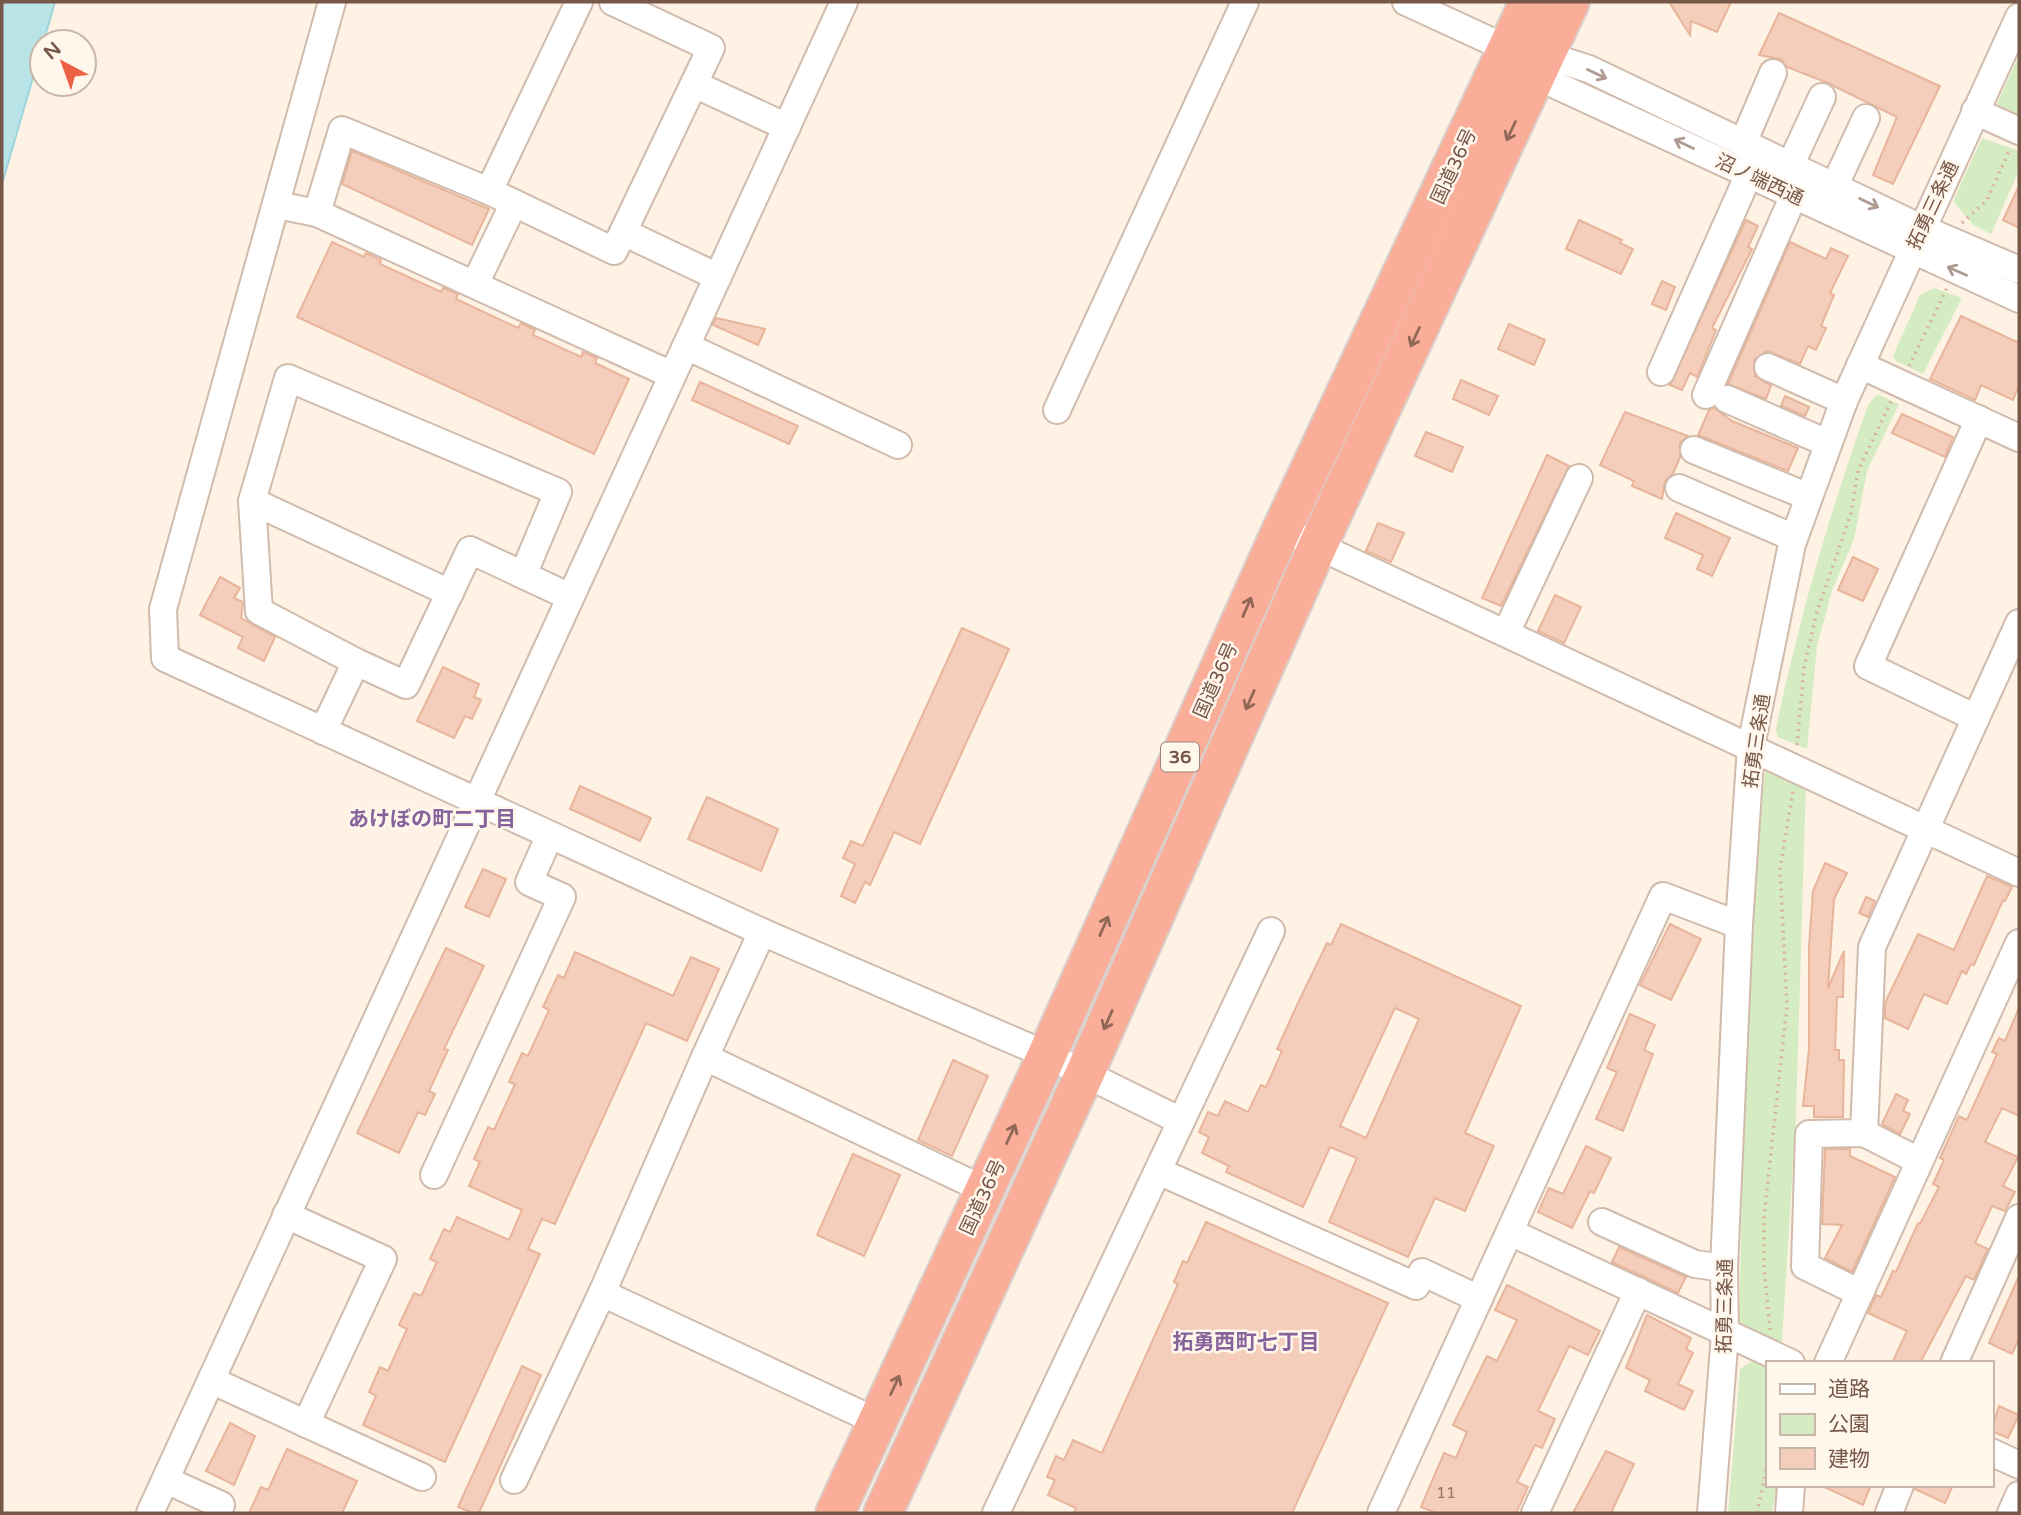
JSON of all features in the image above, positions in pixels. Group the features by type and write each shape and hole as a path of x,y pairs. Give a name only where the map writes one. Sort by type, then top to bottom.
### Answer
{"highway":[{"name":"国道36号","path":"835,1513 1047,1055 1281,531 1529,2"},
{"name":"国道36号","path":"883,1513 1085,1073 1318,545 1570,2"}],"street":[{"path":"332,2 163,609 165,658 762,932 1047,1055 1181,1121"},
{"path":"489,191 579,2"},
{"path":"317,213 342,130 489,191 614,251 711,48 613,2"},
{"path":"150,1513 844,2"},
{"path":"1057,410 1245,2"},
{"name":"沼ノ端西通","path":"1406,2 1508,49 1794,195 1916,239 2019,270"},
{"name":"拓勇三条通","path":"1711,1513 1725,1334 1724,1268 1739,925 1751,746 1794,538 1827,443 1916,239 2019,17"},
{"name":"沼ノ端西通","path":"1541,66 1589,69 1834,187 1916,239 1956,271 2019,299"},
{"path":"1743,143 1773,73"},
{"path":"694,83 787,127"},
{"path":"1790,166 1822,97"},
{"path":"1975,111 2016,138"},
{"path":"1834,187 1866,118"},
{"path":"1661,372 1749,174"},
{"path":"1794,195 1716,397 1827,443"},
{"path":"475,284 514,203"},
{"path":"277,205 317,213 672,375"},
{"path":"623,232 718,277"},
{"path":"685,346 898,445"},
{"path":"1860,365 2019,438"},
{"path":"1768,367 1844,401"},
{"path":"523,575 558,492 288,378 252,501 259,611 405,685 470,550 523,575 570,597"},
{"path":"1976,718 1868,666 1979,419"},
{"path":"1695,450 1809,497"},
{"path":"1506,633 1579,478"},
{"path":"1679,488 1794,538"},
{"path":"252,501 450,593"},
{"path":"1281,531 1318,545 2019,873"},
{"path":"1864,1133 1872,947 2019,623"},
{"path":"323,731 356,662"},
{"path":"434,1175 562,897 529,882 550,835"},
{"path":"1386,1511 1479,1299 1663,897 1739,925"},
{"path":"996,1513 1271,931"},
{"path":"514,1480 602,1293 762,932"},
{"path":"1829,1361 2019,943"},
{"path":"705,1057 985,1190"},
{"path":"1860,1293 1805,1265 1809,1134 1864,1133 1919,1161"},
{"path":"1158,1171 1416,1286 1422,1272 1479,1299"},
{"path":"286,1215 383,1259 306,1424"},
{"path":"1955,1361 2019,1218"},
{"path":"1602,1222 1695,1264 1724,1268"},
{"path":"1510,1233 1782,1359"},
{"path":"1535,1513 1638,1291"},
{"path":"602,1293 878,1422"},
{"path":"211,1380 422,1477"},
{"path":"1993,1453 2019,1465"},
{"path":"166,1480 221,1504 217,1513"},
{"path":"1789,1513 1791,1487"},
{"path":"1889,1513 1899,1487"},
{"path":"2011,1513 2019,1495"}],"path":[{"path":"1960,225 1987,200 2016,138"},
{"path":"1782,1359 1764,1266 1763,1217 1787,1006 1780,869 1804,668 1816,615 1851,513 1858,471 1956,271"},
{"path":"1757,1513 1766,1471"}],"green space":[{"path":"2019,55 2019,118 1995,108"},
{"path":"1982,138 2019,151 2019,170 1991,234 1973,225 1953,201"},
{"path":"1934,288 1962,298 1923,374 1896,361 1893,356 1920,295"},
{"path":"1877,394 1899,404 1867,471 1854,539 1832,591 1817,646 1807,749 1778,737 1776,729 1805,606 1828,525 1868,405"},
{"path":"1778,768 1806,782 1796,1116 1782,1342 1753,1336 1739,1321 1748,948 1765,772"},
{"path":"1756,1358 1766,1364 1766,1487 1777,1487 1772,1513 1728,1513 1740,1369"}],"water":[{"path":"2,2 55,2 47,28 28,28 28,95 2,184"}],"building":[{"path":"1669,2 1731,2 1717,32 1691,21 1690,35"},
{"path":"1779,13 1940,86 1893,184 1873,175 1897,117 1828,83 1787,67 1780,59 1759,55"},
{"path":"352,151 489,209 472,245 342,184"},
{"path":"2019,186 2019,228 2003,220"},
{"path":"1579,220 1622,240 1620,243 1633,249 1621,274 1566,249"},
{"path":"1746,220 1758,226 1748,247 1752,249 1712,328 1716,330 1697,377 1690,373 1682,390 1670,385"},
{"path":"332,242 364,257 366,253 381,260 380,264 441,292 443,288 458,294 456,299 518,328 521,323 535,330 533,335 581,357 583,352 597,358 595,363 629,379 594,454 297,317"},
{"path":"1790,242 1826,259 1831,248 1848,256 1830,293 1834,295 1821,326 1826,328 1816,350 1808,346 1800,364 1767,351 1754,360 1755,376 1771,386 1766,399 1728,384"},
{"path":"1662,281 1675,287 1666,310 1652,304"},
{"path":"1961,316 2019,343 2019,385 2013,400 1981,385 1975,400 1930,379"},
{"path":"716,318 765,329 758,345 713,325"},
{"path":"1509,324 1545,340 1534,365 1498,349"},
{"path":"1461,380 1498,396 1489,415 1453,399"},
{"path":"700,382 798,426 789,444 692,400"},
{"path":"1785,396 1809,407 1805,416 1781,406"},
{"path":"1714,408 1732,421 1798,448 1788,471 1698,435 1709,410"},
{"path":"1625,412 1688,436 1680,443 1680,457 1673,474 1665,481 1662,499 1632,486 1634,481 1600,465"},
{"path":"1902,414 1953,437 1945,457 1892,433"},
{"path":"1426,432 1463,447 1452,472 1415,456"},
{"path":"1547,455 1569,466 1501,606 1482,598"},
{"path":"1676,513 1730,538 1712,576 1697,569 1703,555 1665,538"},
{"path":"1378,523 1404,533 1391,562 1366,551"},
{"path":"1853,557 1878,569 1863,601 1838,590"},
{"path":"220,577 240,588 234,598 243,602 241,618 275,637 264,661 238,648 243,637 200,615"},
{"path":"1555,595 1581,607 1564,643 1538,631"},
{"path":"962,628 1009,649 920,844 894,832 870,885 865,882 855,903 841,896 855,864 843,858 851,841 863,846"},
{"path":"443,667 479,684 474,697 481,700 472,719 465,716 454,738 417,721"},
{"path":"580,786 651,818 640,841 570,809"},
{"path":"707,797 778,829 761,871 688,839"},
{"path":"1825,863 1847,873 1834,899 1828,988 1844,951 1843,997 1837,997 1835,1050 1839,1050 1839,1060 1844,1060 1843,1117 1814,1117 1814,1106 1803,1106 1809,1049 1809,947 1813,891"},
{"path":"483,869 506,879 489,917 465,907"},
{"path":"1987,876 2012,887 2005,901 2003,900 1974,965 1971,964 1966,974 1962,971 1947,1004 1924,994 1908,1029 1885,1018 1885,1003 1918,934 1954,950"},
{"path":"1866,897 1875,901 1868,917 1859,913"},
{"path":"1341,924 1521,1006 1465,1133 1494,1146 1465,1211 1435,1198 1408,1257 1329,1222 1357,1158 1330,1147 1303,1207 1226,1172 1229,1166 1202,1153 1209,1137 1199,1132 1208,1112 1218,1116 1225,1101 1248,1112 1261,1085 1266,1087 1282,1051 1277,1049 1298,1003 1327,943 1331,945","holes":["1395,1008 1419,1019 1366,1138 1340,1126"]},
{"path":"1670,924 1701,939 1671,1000 1640,985"},
{"path":"446,948 484,966 444,1049 448,1050 429,1091 435,1094 425,1115 418,1112 399,1153 357,1133"},
{"path":"575,952 673,996 691,957 719,969 687,1041 646,1023 555,1224 542,1219 528,1249 540,1254 445,1462 363,1425 376,1396 369,1392 380,1367 388,1371 407,1329 399,1325 414,1293 421,1296 437,1262 430,1259 444,1229 450,1232 457,1217 509,1240 522,1210 469,1186 480,1162 474,1159 488,1127 494,1130 515,1084 509,1082 522,1053 528,1056 549,1010 543,1007 558,975 564,978"},
{"path":"2019,1008 2019,1116 2002,1108 1985,1142 2018,1157 2003,1186 2015,1192 2005,1211 1992,1206 1975,1243 1988,1249 1974,1280 1966,1276 1921,1361 1893,1361 1907,1331 1868,1313 1876,1295 1881,1297 1893,1271 1896,1272 1918,1223 1920,1224 1939,1187 1933,1184 1944,1160 1940,1158 1959,1116 1967,1120 1997,1054 1992,1052 1999,1038 2005,1041"},
{"path":"1630,1014 1655,1025 1644,1050 1653,1054 1623,1131 1596,1119 1617,1072 1607,1068"},
{"path":"953,1060 988,1076 952,1156 918,1140"},
{"path":"1896,1094 1908,1100 1903,1111 1910,1114 1900,1134 1882,1124"},
{"path":"1586,1146 1611,1158 1594,1193 1590,1191 1572,1228 1538,1212 1549,1188 1563,1194"},
{"path":"1825,1149 1850,1149 1850,1156 1895,1177 1852,1272 1825,1258 1842,1225 1822,1224"},
{"path":"853,1154 900,1175 864,1256 817,1235"},
{"path":"1206,1222 1388,1303 1292,1513 1074,1513 1076,1508 1048,1495 1055,1480 1047,1477 1056,1456 1064,1460 1073,1440 1102,1453 1178,1284 1174,1282 1183,1261 1187,1263"},
{"path":"1619,1247 1686,1277 1678,1293 1612,1262"},
{"path":"2019,1276 2019,1338 2012,1354 1989,1343"},
{"path":"1507,1285 1600,1331 1588,1355 1569,1346 1538,1411 1555,1419 1542,1448 1535,1445 1517,1482 1528,1487 1516,1513 1436,1513 1421,1507 1444,1453 1456,1458 1467,1432 1453,1425 1487,1356 1497,1361 1517,1320 1495,1310"},
{"path":"1647,1315 1691,1338 1686,1349 1693,1353 1678,1384 1693,1391 1684,1410 1645,1391 1650,1380 1626,1368"},
{"path":"522,1366 541,1375 479,1513 473,1513 458,1507"},
{"path":"1999,1406 2019,1415 2008,1438 1993,1432"},
{"path":"230,1423 255,1436 234,1485 206,1471"},
{"path":"287,1449 357,1481 342,1513 249,1513 261,1487 268,1490"},
{"path":"1606,1451 1634,1464 1611,1513 1573,1513"},
{"path":"1824,1487 1870,1487 1863,1505"},
{"path":"1915,1487 1952,1487 1945,1503"}],"district":[{"name":"あけぼの町二丁目","path":"432,819"},
{"name":"拓勇西町七丁目","path":"1246,1342"}]}
